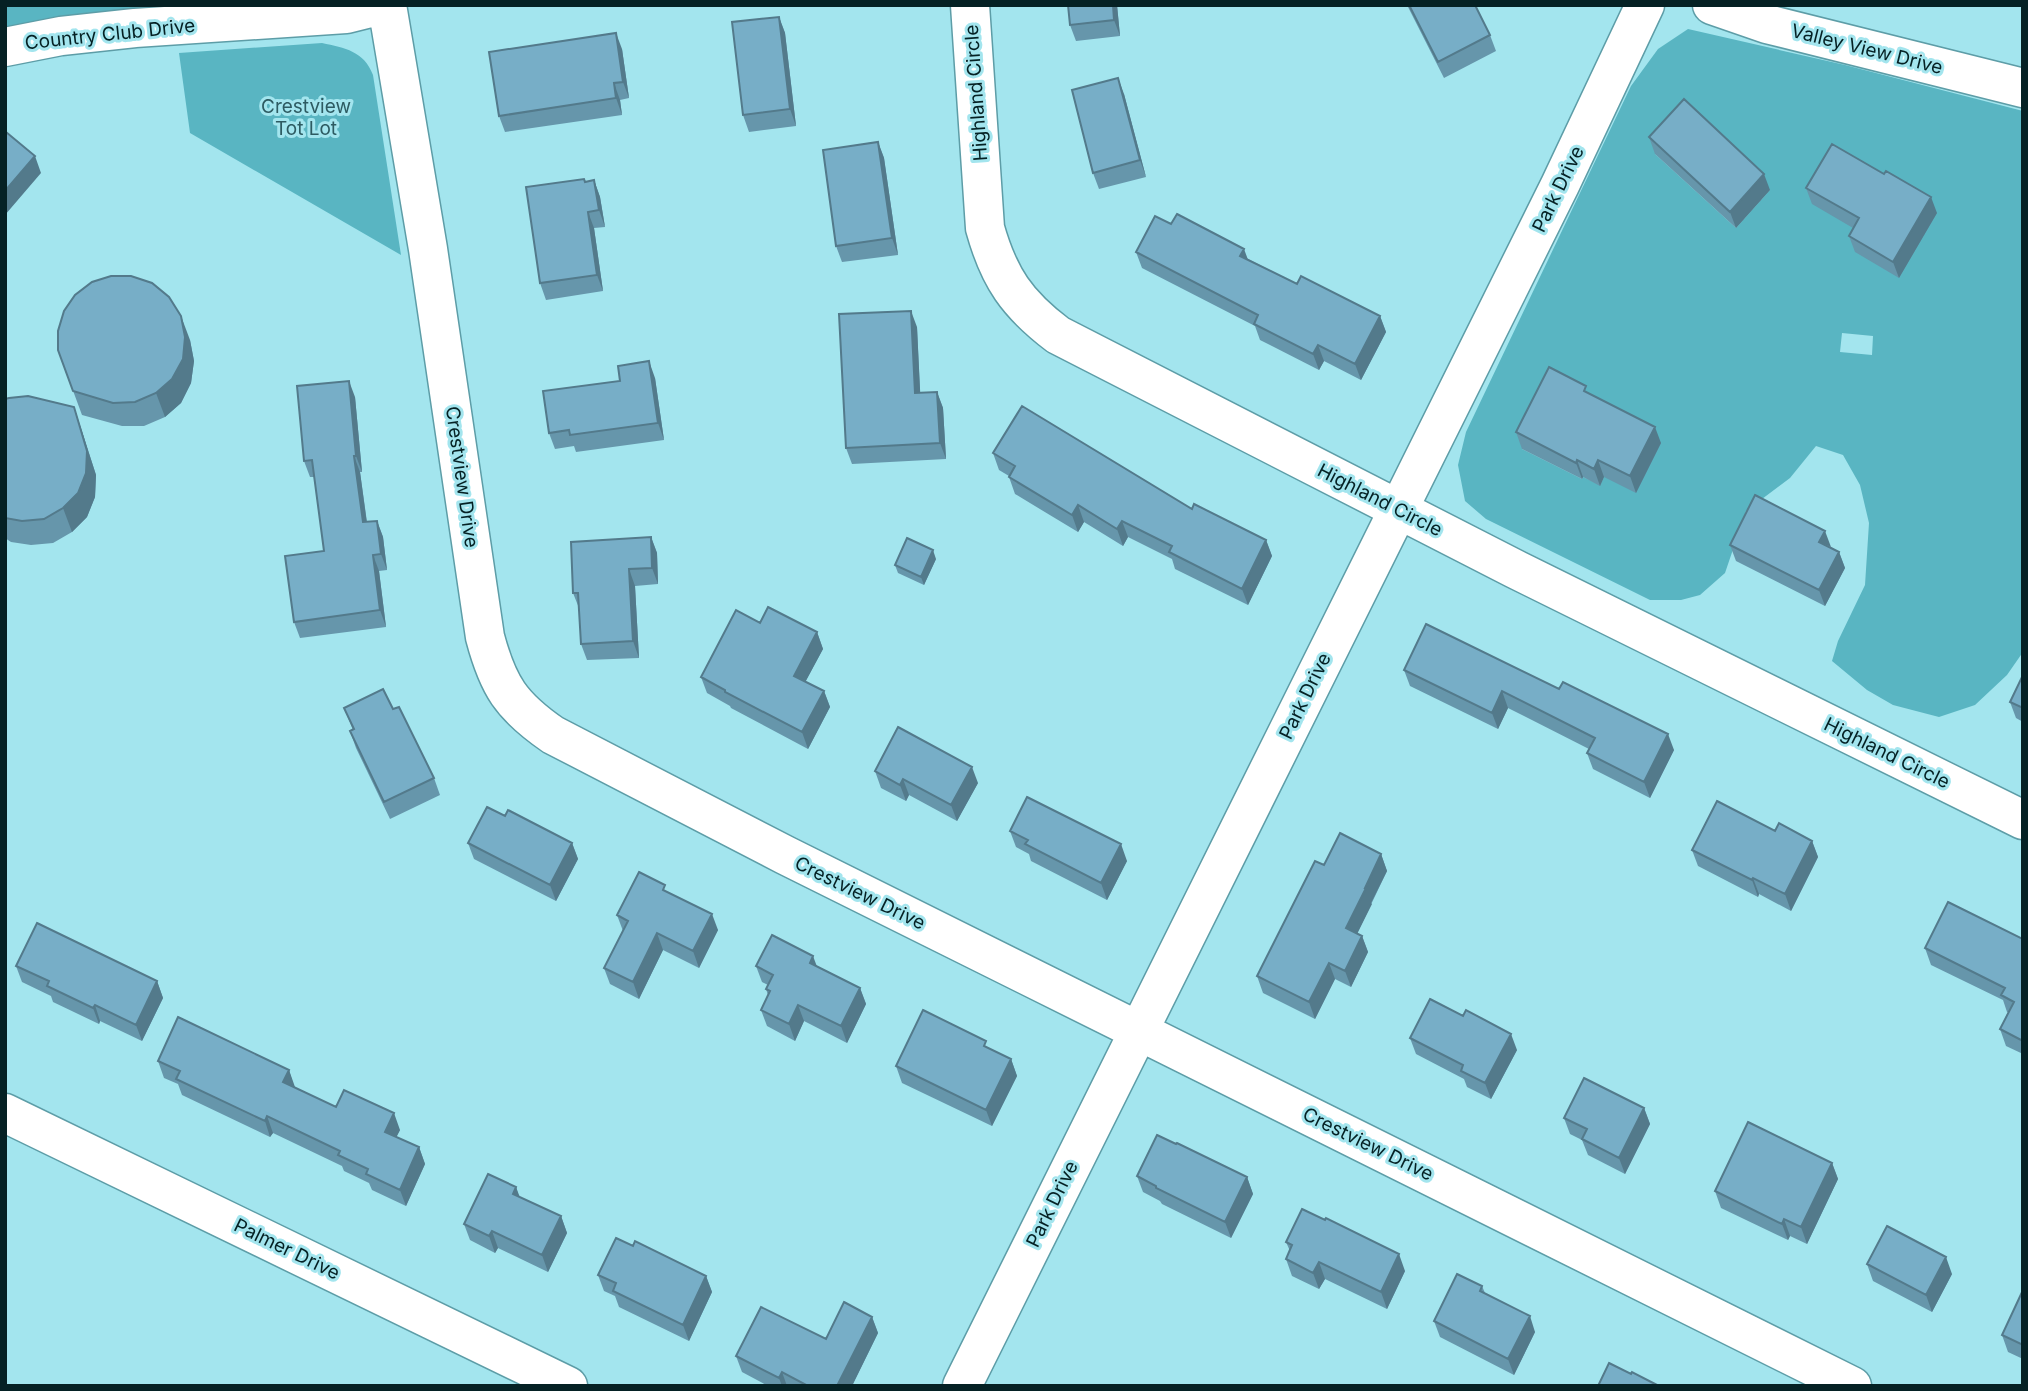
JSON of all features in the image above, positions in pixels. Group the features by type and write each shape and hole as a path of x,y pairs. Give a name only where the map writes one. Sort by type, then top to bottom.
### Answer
{"street":[{"name":"Country Club Drive","path":"5,47 61,36 135,28 346,14 382,5"},
{"name":"Crestview Drive","path":"387,5 428,249 485,637 497,676 530,719 553,735 785,855 1852,1386"},
{"name":"Highland Circle","path":"970,5 985,228 1002,276 1034,317 1058,335 1399,510 2023,820"},
{"name":"Park Drive","path":"962,1386 1560,185 1645,5"},
{"name":"Valley View Drive","path":"1712,5 1767,24 2023,88"},
{"name":"Palmer Drive","path":"5,1113 568,1386"}],"green space":[{"path":"5,5 159,5 5,37"},
{"path":"1688,29 1845,65 2023,111 2023,652 2007,675 1975,705 1939,717 1893,705 1867,690 1832,661 1838,641 1865,585 1869,523 1860,485 1843,455 1816,446 1790,478 1746,511 1725,573 1700,595 1681,600 1650,600 1486,519 1465,501 1458,465 1466,432 1631,86 1658,49","holes":["1655,154 1770,190 1736,228","1842,333 1873,336 1872,355 1840,352","1660,443 1604,477 1600,485 1522,449"]},
{"name":"Crestview Tot Lot","path":"322,43 353,52 364,61 373,75 401,255 190,133 179,53"}],"building":[{"path":"1068,5 1113,5 1114,20 1070,25"},
{"path":"1409,5 1475,5 1490,35 1438,62"},
{"path":"779,17 790,109 743,115 732,22"},
{"path":"616,33 623,82 614,83 616,98 499,116 489,52"},
{"path":"1118,78 1140,160 1093,173 1072,90"},
{"path":"1684,99 1764,174 1730,212 1649,137"},
{"path":"5,133 35,156 5,191"},
{"path":"878,142 892,238 836,246 823,150"},
{"path":"1832,144 1931,197 1893,262 1849,236 1859,218 1806,188"},
{"path":"584,179 585,182 594,180 599,210 588,212 597,275 540,283 526,187"},
{"path":"1177,214 1244,249 1240,256 1297,284 1301,276 1380,316 1355,364 1318,345 1313,354 1254,324 1258,315 1136,252 1155,216 1171,224"},
{"path":"111,276 131,276 152,283 169,297 181,316 185,337 183,359 172,379 156,393 135,402 113,403 73,391 58,350 58,331 64,311 75,295 92,282"},
{"path":"911,311 915,393 937,392 940,443 846,448 839,314"},
{"path":"649,361 658,423 570,435 569,430 549,433 543,391 620,381 618,366"},
{"path":"1549,367 1586,386 1584,391 1655,427 1630,476 1598,460 1594,469 1577,460 1576,463 1516,432"},
{"path":"349,381 354,456 363,522 377,521 381,554 373,555 380,610 294,622 285,556 324,551 312,460 304,461 297,386"},
{"path":"28,396 74,407 87,451 86,473 78,493 63,508 44,519 22,521 5,518 5,399"},
{"path":"1022,406 1192,509 1194,504 1266,540 1242,589 1169,552 1172,546 1122,521 1117,529 1078,505 1072,515 1009,477 1015,466 993,453"},
{"path":"1755,495 1825,531 1819,542 1839,552 1819,590 1730,545"},
{"path":"651,537 652,568 629,569 633,641 581,644 578,593 573,593 571,542"},
{"path":"907,538 933,550 921,577 895,565"},
{"path":"768,607 817,632 794,676 824,691 802,732 701,677 736,610 760,623"},
{"path":"1426,624 1559,689 1563,682 1668,734 1644,782 1587,753 1595,738 1502,691 1492,713 1404,670"},
{"path":"2023,675 2023,708 2010,702"},
{"path":"383,689 393,709 399,707 434,778 384,802 350,731 354,729 344,708"},
{"path":"898,727 972,767 951,805 903,779 900,785 875,771"},
{"path":"1027,797 1121,844 1101,883 1025,844 1028,840 1010,831"},
{"path":"1717,801 1775,831 1779,823 1812,841 1785,894 1692,850"},
{"path":"487,807 505,816 508,810 572,843 550,885 468,843"},
{"path":"1340,833 1381,854 1346,928 1362,936 1345,971 1329,963 1309,1002 1257,976 1315,861 1324,865"},
{"path":"639,872 665,885 663,890 712,914 693,951 657,933 633,982 604,968 628,921 617,915"},
{"path":"1948,902 2023,939 2023,1041 2000,1029 2014,1002 2001,995 2005,988 1925,948"},
{"path":"37,923 157,981 136,1025 47,986 49,981 16,966"},
{"path":"772,935 813,956 810,963 860,988 841,1026 798,1005 789,1024 761,1010 770,991 766,989 773,975 756,966"},
{"path":"1430,999 1463,1016 1466,1010 1511,1034 1485,1083 1461,1071 1463,1065 1410,1038"},
{"path":"923,1010 986,1041 984,1046 1011,1059 986,1110 896,1066"},
{"path":"178,1017 289,1070 283,1082 336,1107 344,1090 394,1113 385,1132 419,1147 400,1190 366,1174 368,1169 338,1155 340,1151 267,1116 265,1121 176,1079 180,1071 158,1061"},
{"path":"1584,1078 1644,1108 1619,1158 1582,1139 1587,1129 1564,1118"},
{"path":"1748,1122 1832,1163 1801,1227 1784,1219 1782,1224 1715,1191"},
{"path":"1157,1135 1247,1177 1225,1222 1137,1176"},
{"path":"488,1174 516,1187 513,1194 561,1216 542,1255 492,1231 489,1236 464,1224"},
{"path":"1302,1209 1399,1254 1381,1292 1319,1262 1313,1273 1286,1259 1292,1245 1286,1242"},
{"path":"1887,1226 1946,1257 1926,1295 1867,1264"},
{"path":"616,1238 633,1246 635,1241 706,1276 683,1325 613,1291 616,1283 598,1275"},
{"path":"1457,1274 1482,1286 1480,1291 1530,1316 1508,1359 1434,1321"},
{"path":"2023,1290 2023,1345 2002,1335"},
{"path":"844,1302 872,1317 837,1386 808,1386 782,1372 779,1378 736,1356 761,1307 826,1339"},
{"path":"1609,1363 1631,1374 1632,1372 1659,1386 1598,1386"}]}
